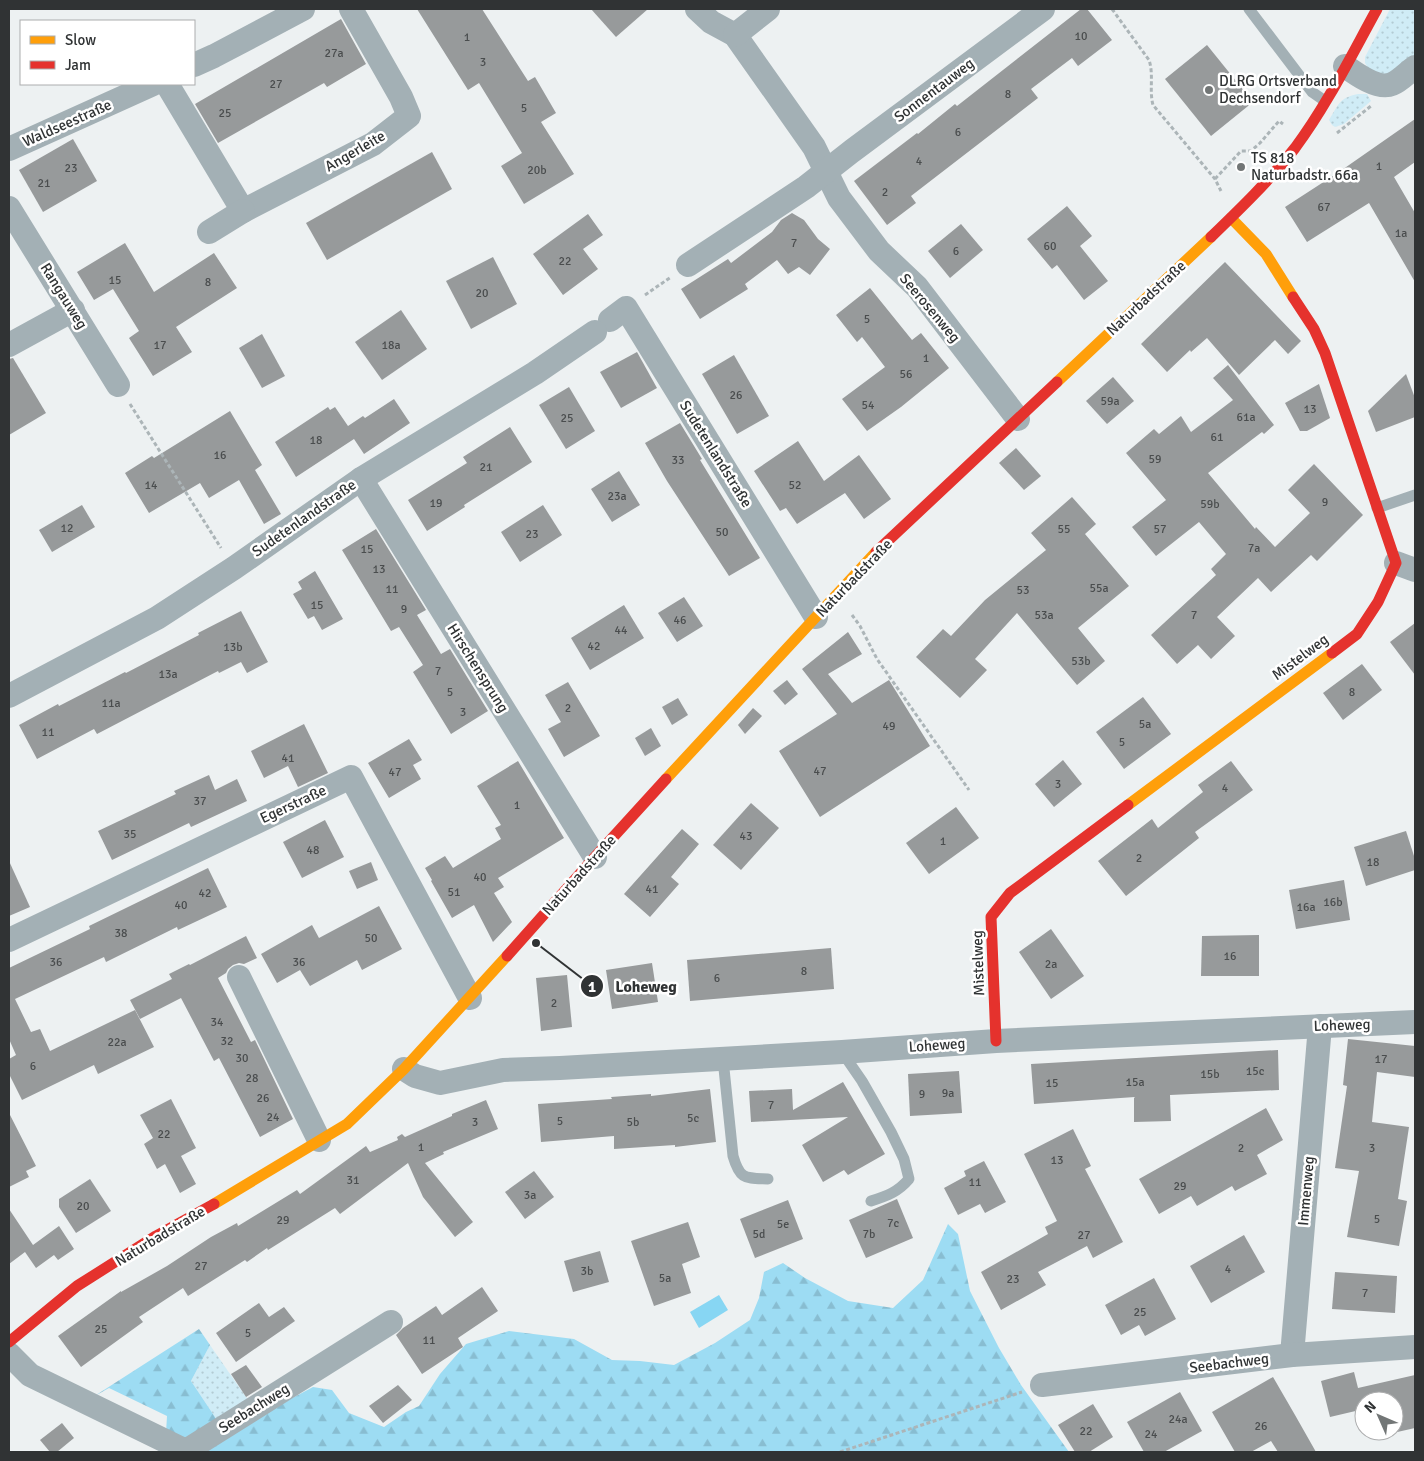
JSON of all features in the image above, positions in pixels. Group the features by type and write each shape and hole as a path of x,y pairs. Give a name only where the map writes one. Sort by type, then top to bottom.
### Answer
{"street":[{"path":"195,65 303,9"},
{"name":"Angerleite","path":"209,232 242,211 373,144 409,116 401,96 351,9"},
{"name":"Seerosenweg","path":"697,9 711,22 735,35 814,147 839,198 879,251 917,287 1018,419"},
{"path":"735,35 768,9"},
{"name":"Sonnentauweg","path":"826,172 1043,9"},
{"name":"Naturbadstraße","path":"9,1342 77,1286 156,1236 235,1192 347,1124 404,1069 470,998 595,857 868,560 1231,218 1279,167 1301,139 1325,101 1377,9"},
{"path":"1345,66 1376,84 1391,85 1415,67"},
{"name":"Waldseestraße","path":"9,149 151,85"},
{"path":"167,85 242,211"},
{"path":"688,265 826,172"},
{"name":"Rangauweg","path":"9,208 118,385"},
{"name":"Mistelweg","path":"996,1040 991,918 1010,893 1357,634 1378,602 1406,567 1377,508 1325,353 1314,329 1266,254 1231,218"},
{"path":"9,345 72,310"},
{"name":"Sudetenlandstraße","path":"9,696 157,618 234,568 361,479 535,373 610,320 816,617"},
{"name":"Hirschensprung","path":"361,479 595,857"},
{"name":"Egerstraße","path":"9,940 351,777 470,998"},
{"path":"239,977 319,1140"},
{"name":"Loheweg","path":"404,1069 415,1076 440,1083 503,1070 842,1052 996,1040 1415,1022"},
{"name":"Immenweg","path":"1292,1356 1320,1026"},
{"name":"Seebachweg","path":"9,1354 30,1375 186,1451 392,1322"},
{"name":"Seebachweg","path":"1042,1385 1292,1356 1415,1347"}],"lane":[{"path":"1249,9 1312,92 1325,101"},
{"path":"1377,508 1415,495"},
{"path":"842,1052 862,1081 891,1132 904,1159 909,1180 901,1189 871,1201"},
{"path":"723,1059 733,1156 737,1171 747,1178 768,1179"}],"path":[{"path":"1112,9 1149,60 1152,69 1150,95 1153,105 1215,179 1221,189 1221,208 1231,218"},
{"path":"1335,134 1376,102 1382,84"},
{"path":"1215,179 1241,151 1251,151 1260,143 1279,121 1301,139"},
{"path":"610,320 688,265"},
{"path":"118,385 234,568"},
{"path":"838,594 860,626 877,660 969,790"},
{"path":"840,1452 1042,1385"}],"shaded area":[{"path":"1390,9 1415,9 1415,59 1386,77 1370,71 1365,63 1365,57"},
{"path":"1358,94 1367,94 1371,101 1344,124 1335,127 1332,125 1329,120 1340,103"},
{"path":"719,1295 728,1310 699,1328 690,1312"},
{"path":"210,1345 248,1400 217,1420 191,1381"}],"green space":[{"path":"948,1224 958,1234 970,1291 999,1348 1021,1385 1069,1452 203,1452 238,1427 313,1387 332,1390 349,1413 384,1427 406,1412 419,1406 440,1374 466,1344 509,1331 574,1339 612,1360 674,1365 715,1343 750,1320 759,1298 764,1272 783,1263 805,1278 848,1301 893,1308 923,1280"},
{"path":"199,1329 210,1345 191,1381 217,1420 183,1441 166,1433 167,1416 109,1388 93,1397"}],"building":[{"path":"417,9 482,9 528,81 535,77 556,113 541,122 574,174 524,204 501,166 522,153 479,83 468,90"},
{"path":"591,9 648,9 616,37"},
{"path":"1081,9 1087,9 1112,40 1078,66 1072,58 1031,89 1038,98 911,196 916,203 887,225 854,181 955,104 957,106"},
{"path":"341,19 366,64 327,87 324,83 218,143 195,104"},
{"name":"DLRG Ortsverband Dechsendorf","path":"1207,45 1253,102 1211,136 1165,79"},
{"path":"1415,119 1415,162 1394,177 1415,213 1415,282 1369,203 1307,242 1285,207"},
{"path":"73,139 97,181 43,212 19,170"},
{"path":"432,152 452,189 327,260 306,223"},
{"path":"1067,206 1092,236 1080,246 1108,281 1084,300 1057,265 1052,269 1027,239"},
{"path":"792,213 804,220 818,239 830,249 810,275 799,267 788,274 777,260 745,284 748,289 700,319 681,289 728,259 731,263 772,232 781,220"},
{"path":"588,214 603,235 583,249 598,269 563,295 533,254"},
{"path":"961,224 983,250 950,278 928,251"},
{"path":"125,243 154,292 214,253 237,288 176,327 192,352 153,376 129,338 139,331 113,289 94,300 77,272"},
{"path":"493,257 517,304 471,329 446,281"},
{"path":"1225,262 1301,341 1288,354 1275,340 1239,375 1207,338 1191,352 1190,350 1167,372 1141,344"},
{"path":"870,288 912,340 921,333 949,368 901,407 867,431 842,399 885,367 862,337 857,342 836,315"},
{"path":"401,310 427,349 382,380 355,342"},
{"path":"262,334 285,376 262,388 239,348"},
{"path":"637,352 657,388 621,408 600,372"},
{"path":"734,355 769,416 737,434 702,374"},
{"path":"13,358 46,413 9,435 9,359"},
{"path":"1228,365 1274,425 1208,473 1255,529 1256,527 1275,547 1310,513 1288,490 1314,464 1363,515 1317,561 1311,555 1271,592 1258,578 1217,617 1235,636 1211,659 1198,645 1177,664 1151,635 1216,575 1211,569 1226,554 1199,522 1156,556 1132,527 1166,500 1126,453 1154,429 1159,434 1181,416 1191,432 1233,400 1213,378"},
{"path":"1406,374 1415,398 1415,417 1376,432 1368,411"},
{"path":"1113,377 1134,401 1107,424 1086,401"},
{"path":"1319,384 1330,418 1307,431 1300,431 1285,403"},
{"path":"569,387 595,431 566,449 539,405"},
{"path":"394,399 410,423 364,454 354,439 296,477 275,442 328,407 330,410 335,407 348,426 363,416 365,418"},
{"path":"230,411 262,465 255,470 281,514 264,524 239,480 209,498 200,483 149,513 125,473 152,456 154,458"},
{"path":"680,423 702,459 700,460 760,558 729,576 667,481 645,443"},
{"path":"510,427 532,462 427,531 408,500 467,463 463,457"},
{"path":"798,441 824,481 859,455 891,499 864,519 845,493 797,524 786,508 780,511 754,471"},
{"path":"1016,448 1041,476 1024,490 999,463"},
{"path":"619,471 640,505 612,522 591,489"},
{"path":"1072,497 1096,524 1085,534 1129,586 1078,628 1105,661 1077,685 1017,613 975,659 987,670 960,698 916,657 943,629 951,636 985,600 1046,550 1031,533"},
{"path":"82,505 95,527 52,552 39,530"},
{"path":"543,505 562,535 520,562 501,532"},
{"path":"376,529 426,610 417,615 441,654 450,649 488,711 451,734 413,672 423,665 399,627 391,631 342,550"},
{"path":"315,571 343,619 322,630 314,616 308,619 293,594 302,589 298,582"},
{"path":"684,597 703,626 677,642 658,613"},
{"path":"624,605 644,638 590,670 571,638"},
{"path":"241,611 268,662 247,673 241,662 219,673 218,671 97,734 94,729 37,759 19,725 58,704 59,706 126,673"},
{"path":"1415,623 1415,675 1390,642"},
{"path":"848,632 862,654 828,674 852,703 889,680 930,746 820,817 779,751 837,714 802,669"},
{"path":"1362,664 1382,690 1343,720 1323,693"},
{"path":"787,680 798,694 785,705 773,691"},
{"path":"568,682 600,736 564,757 548,729 561,722 545,695"},
{"path":"1143,697 1171,734 1124,769 1096,732"},
{"path":"678,698 688,715 672,725 662,707"},
{"path":"753,708 762,716 745,734 738,725"},
{"path":"304,724 328,773 298,787 288,766 264,778 251,751"},
{"path":"651,728 661,746 645,756 635,738"},
{"path":"409,739 422,760 413,765 421,779 389,798 368,763"},
{"path":"1063,760 1082,784 1054,807 1035,784"},
{"path":"518,761 564,838 498,878 504,887 494,893 512,922 493,942 474,905 452,918 425,868 445,856 453,868 501,839 495,828 501,825 477,786"},
{"path":"1231,761 1253,790 1195,832 1199,838 1126,896 1098,861 1152,819 1158,828 1203,792 1198,785"},
{"path":"209,775 215,790 237,779 247,801 191,827 189,823 112,860 98,831 176,794 174,791"},
{"path":"751,803 779,828 741,870 713,845"},
{"path":"956,807 979,838 929,874 906,843"},
{"path":"325,820 344,857 302,878 283,842"},
{"path":"682,829 699,844 671,877 679,884 650,917 624,894"},
{"path":"1406,831 1415,859 1415,870 1366,886 1354,847"},
{"path":"9,861 30,907 9,916"},
{"path":"371,862 378,880 357,889 349,871"},
{"path":"208,868 227,907 178,930 177,927 106,962 104,957 15,999 31,1032 40,1029 50,1051 135,1010 154,1047 98,1074 94,1065 22,1100 9,1074 9,1059 16,1055 9,1039 9,968 90,929 89,926"},
{"path":"1344,880 1350,920 1296,929 1289,890"},
{"path":"379,906 402,949 362,970 357,960 310,986 300,970 277,983 261,954 312,925 319,938"},
{"path":"1051,929 1084,976 1051,999 1019,952"},
{"path":"1259,935 1259,976 1201,976 1202,936"},
{"path":"246,936 257,958 244,964 233,965 218,978 251,1042 255,1040 293,1119 260,1137 219,1058 214,1061 181,998 140,1019 130,1000 172,979 169,974"},
{"path":"831,948 834,989 690,1001 687,960"},
{"path":"652,963 658,1002 612,1009 606,970"},
{"path":"567,975 572,1027 541,1031 536,978"},
{"path":"1348,1039 1415,1046 1415,1077 1377,1072 1372,1122 1409,1127 1398,1199 1407,1201 1399,1246 1347,1237 1359,1171 1335,1168 1347,1086 1343,1085"},
{"path":"1278,1050 1279,1090 1170,1095 1171,1121 1134,1122 1135,1097 1034,1104 1031,1064"},
{"path":"959,1071 962,1113 910,1116 908,1074"},
{"path":"843,1082 885,1154 848,1175 844,1170 823,1182 802,1145 848,1117 751,1122 749,1091 792,1089 793,1110"},
{"path":"710,1089 716,1142 675,1147 675,1145 614,1149 614,1136 541,1142 538,1104 612,1099 611,1097 651,1094 651,1096"},
{"path":"171,1099 196,1148 181,1156 196,1184 180,1193 165,1164 157,1169 144,1144 153,1138 140,1115"},
{"path":"486,1100 498,1129 443,1152 444,1154 425,1163 473,1222 455,1237 423,1197 408,1163 340,1214 335,1208 268,1250 267,1248 247,1262 245,1260 188,1296 183,1288 139,1317 143,1322 81,1367 58,1336 121,1291 167,1266 211,1237 237,1223 238,1226 297,1190 300,1194 366,1146 370,1152 398,1140 397,1137 402,1134 405,1137"},
{"path":"1266,1108 1283,1140 1257,1155 1267,1174 1235,1191 1232,1186 1197,1206 1191,1196 1159,1214 1139,1179"},
{"path":"9,1113 36,1166 26,1171 29,1177 9,1187"},
{"path":"1073,1129 1091,1166 1085,1169 1123,1242 1093,1258 1087,1246 1038,1272 1046,1285 1001,1310 981,1272 1048,1234 1045,1227 1057,1221 1024,1154"},
{"path":"984,1161 1006,1202 985,1213 980,1204 958,1215 944,1188 966,1176 964,1171"},
{"path":"534,1171 554,1197 525,1219 505,1192"},
{"path":"90,1179 111,1211 76,1233 59,1207 59,1199"},
{"path":"897,1199 913,1238 866,1258 849,1220"},
{"path":"788,1200 803,1239 755,1258 740,1219"},
{"path":"9,1209 33,1245 59,1226 74,1249 58,1260 54,1255 36,1268 25,1252 9,1264"},
{"path":"688,1222 700,1257 682,1264 691,1293 654,1306 631,1241"},
{"path":"1244,1235 1265,1272 1211,1303 1190,1266"},
{"path":"600,1251 609,1282 573,1292 564,1261"},
{"path":"1335,1272 1397,1276 1395,1313 1332,1309"},
{"path":"1154,1278 1176,1319 1145,1336 1139,1325 1121,1335 1105,1305"},
{"path":"482,1287 498,1311 458,1338 463,1347 422,1374 396,1335 403,1328 436,1306 442,1315"},
{"path":"259,1303 269,1317 284,1307 295,1321 236,1362 216,1333"},
{"path":"246,1365 262,1387 246,1397 231,1374"},
{"path":"1354,1372 1358,1388 1415,1375 1415,1428 1404,1430 1404,1391 1354,1391 1354,1411 1330,1417 1321,1381"},
{"path":"1273,1377 1316,1452 1278,1452 1271,1441 1251,1452 1235,1452 1212,1412"},
{"path":"398,1385 412,1400 383,1423 369,1406"},
{"path":"1180,1392 1202,1431 1164,1452 1144,1452 1127,1422"},
{"path":"1093,1404 1113,1437 1089,1452 1075,1452 1058,1425"},
{"path":"62,1423 74,1438 57,1452 50,1452 40,1440"}],"traffic: slow":[{"path":"1231,218 1266,254 1293,297"},
{"path":"1057,382 1211,237"},
{"path":"666,779 876,552"},
{"path":"1128,805 1332,653"},
{"path":"214,1204 347,1124 404,1069 507,956"}],"traffic: jam":[{"path":"1211,237 1265,183 1307,132 1377,9"},
{"path":"1293,297 1314,329 1325,353 1396,563 1378,602 1357,634 1332,653"},
{"path":"876,552 1057,382"},
{"path":"507,956 666,779"},
{"path":"996,1041 991,917 1010,893 1128,805"},
{"path":"9,1342 77,1286 156,1236 214,1204"}],"place":[{"name":"DLRG Ortsverband Dechsendorf","path":"1209,90"},
{"name":"TS 818 Naturbadstr. 66a","path":"1241,167"},
{"name":"Loheweg","path":"536,943"}]}
